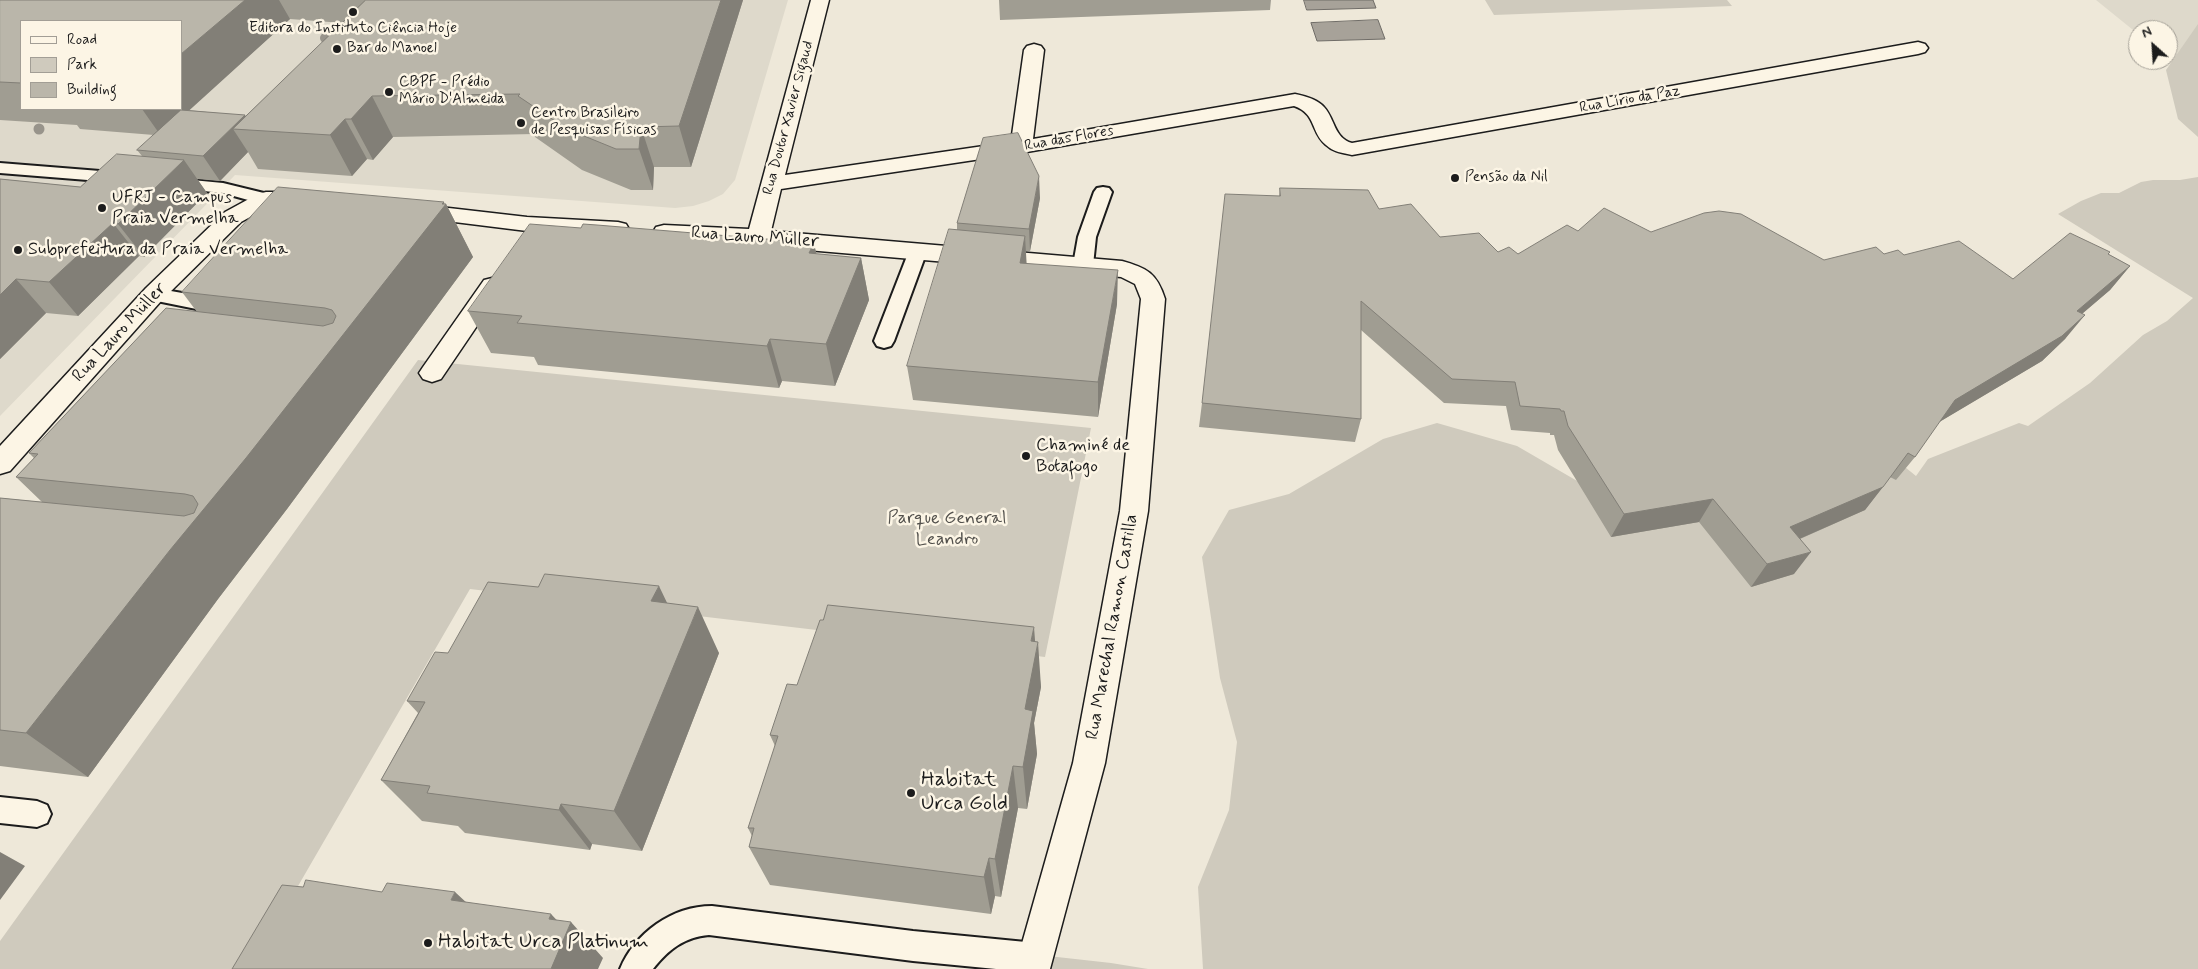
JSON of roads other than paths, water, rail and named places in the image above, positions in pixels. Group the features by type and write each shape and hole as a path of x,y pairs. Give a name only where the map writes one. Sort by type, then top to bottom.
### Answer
{"street":[{"name":"Rua Doutor Xavier Sigaud","path":"758,237 820,0"},
{"name":"Rua Lírio da Paz","path":"1342,148 1362,148 1918,48"},
{"path":"1021,147 1034,50"},
{"name":"Rua das Flores","path":"772,184 1021,147 1295,100 1306,102 1318,110 1329,138 1342,148"},
{"name":"Rua Lauro Müller","path":"0,464 154,294 233,217 266,199 293,197 322,201"},
{"name":"Rua Lauro Müller","path":"391,208 523,233 758,237 1083,265 1122,269 1140,275"},
{"path":"432,373 505,267"},
{"name":"Rua Marechal Ramon Castilla","path":"1028,964 1089,763 1134,511 1153,299 1148,284 1140,275"}],"lane":[{"path":"0,168 138,180"},
{"path":"158,181 223,188 266,199"},
{"path":"1083,265 1087,237 1103,192"},
{"path":"884,341 918,251"},
{"path":"154,294 216,305 220,311 210,325"},
{"path":"0,810 37,814"},
{"path":"635,969 641,959 658,940 678,928 702,921 726,922 913,946 1028,964"}],"place":[{"name":"Editora do Instituto Ciência Hoje","path":"353,12"},
{"name":"Bar do Manoel","path":"337,49"},
{"name":"CBPF - Prédio Mário D'Almeida","path":"389,92"},
{"name":"Centro Brasileiro de Pesquisas Físicas","path":"521,123"},
{"name":"Pensão da Nil","path":"1455,178"},
{"name":"UFRJ - Campus Praia Vermelha","path":"102,208"},
{"name":"Subprefeitura da Praia Vermelha","path":"18,250"},
{"name":"Chaminé de Botafogo","path":"1026,456"},
{"name":"Habitat Urca Gold","path":"911,793"},
{"name":"Habitat Urca Platinum","path":"428,943"}],"park label":[{"name":"Parque General Leandro","path":"947,529"}]}
